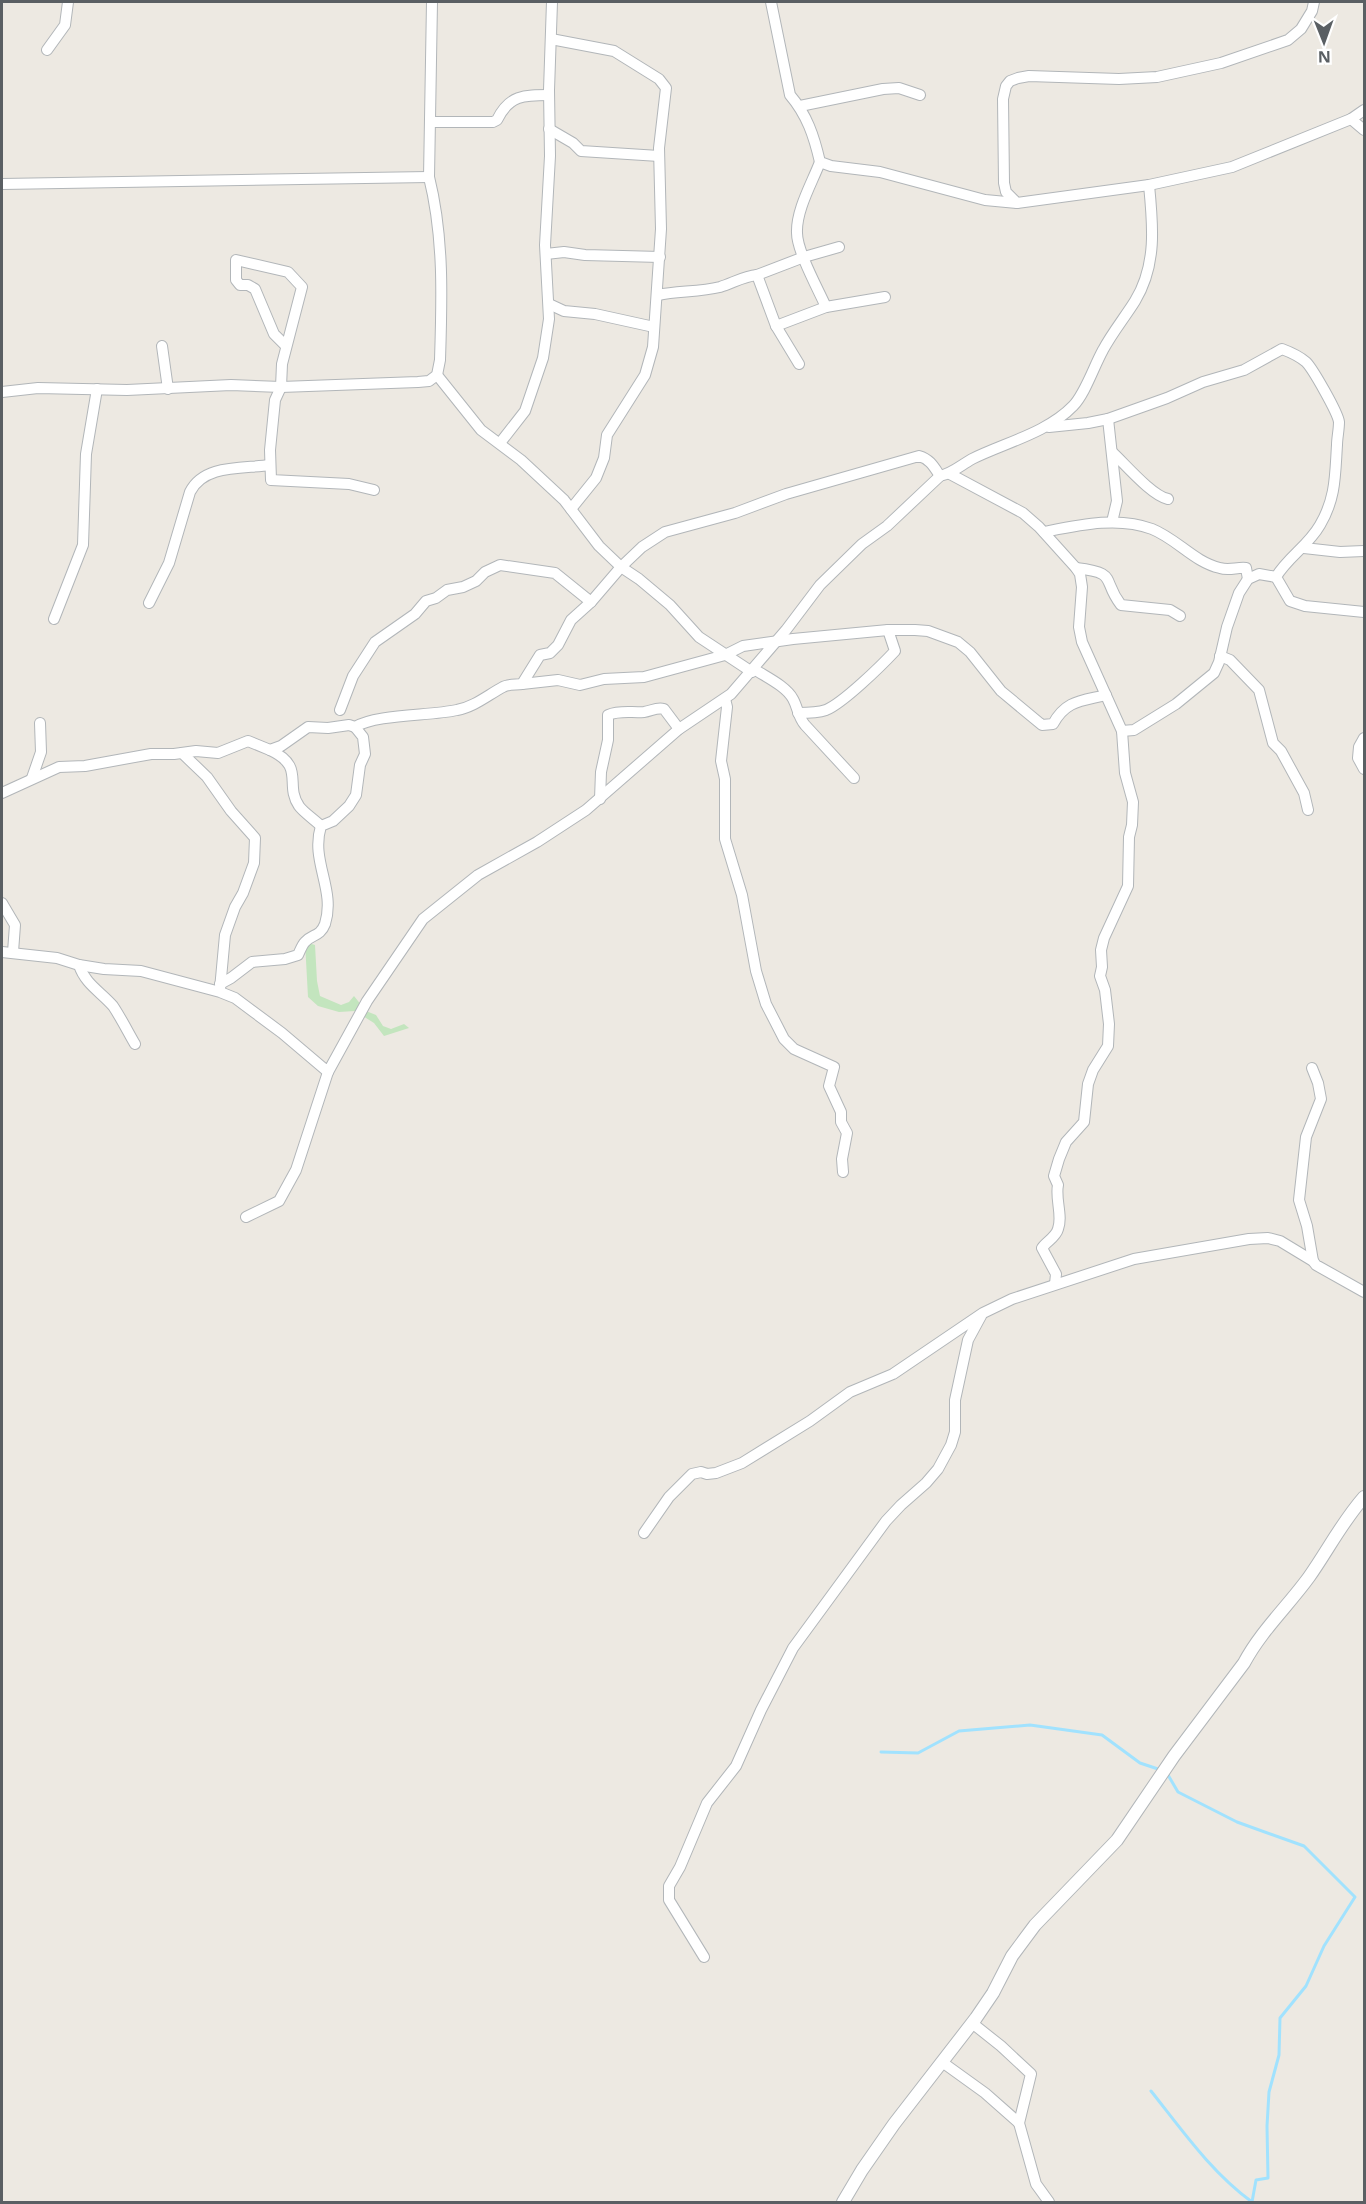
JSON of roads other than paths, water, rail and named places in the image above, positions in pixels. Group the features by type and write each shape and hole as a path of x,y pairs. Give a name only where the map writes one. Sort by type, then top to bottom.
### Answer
{"street":[{"path":"47,50 64,25 68,2"},
{"path":"2,392 38,388 168,389 231,384 281,387 418,382 429,381 437,375 440,360 440,245 435,200 429,177 432,2"},
{"path":"500,443 525,411 543,358 549,319 546,254 552,2"},
{"path":"771,2 790,95 800,106 810,125 820,162 801,212 797,233 804,257 826,307"},
{"path":"1017,203 1006,192 1004,183 1003,99 1006,86 1010,81 1029,76 1119,79 1157,77 1221,63 1288,39 1301,29 1312,11 1314,2"},
{"path":"551,39 614,51 664,83 666,88 659,156 660,257 653,347 645,375 607,435 604,458 596,478 571,509"},
{"path":"800,106 883,89 899,88 920,95"},
{"path":"430,122 493,122 497,120 502,109 513,100 524,95 549,95"},
{"path":"820,162 831,166 880,172 985,200 1017,203 1149,185 1232,167 1352,119 1365,110"},
{"path":"1352,119 1365,129"},
{"path":"549,129 573,143 581,151 659,156"},
{"path":"2,184 429,177"},
{"path":"246,1216 279,1201 296,1170 328,1072 368,1001 423,919 478,875 552,833 600,799 679,729 725,699 753,670 820,585 862,544 887,526 945,475 969,461 1040,429 1075,405 1105,347 1136,299 1149,273 1152,240 1149,185"},
{"path":"658,295 722,286 839,247"},
{"path":"546,254 564,252 585,255 660,257"},
{"path":"286,346 274,334 255,289 248,285 240,285 236,280 236,260 288,272 302,287 282,364 281,387 275,400 270,450 271,480 349,484 374,490"},
{"path":"757,276 776,326 799,364"},
{"path":"776,326 826,307 885,297"},
{"path":"549,304 564,311 595,314 654,327"},
{"path":"162,346 168,389"},
{"path":"1040,429 1108,419 1167,398 1203,382 1244,370 1282,349 1296,355 1315,373 1339,421 1336,482 1331,502 1320,526 1304,548 1284,564 1276,577"},
{"path":"437,375 481,430 500,443 548,485 621,567 639,579 670,606 699,637 787,692 793,698 805,726 854,778"},
{"path":"54,619 82,545 86,454 97,389"},
{"path":"1075,405 1076,413 1088,423"},
{"path":"1108,419 1117,501 1112,522"},
{"path":"1113,453 1164,499 1168,499"},
{"path":"522,684 540,655 550,653 558,645 571,620 642,547 665,532 735,513 786,494 919,456 926,458 945,475 1023,513 1044,532 1076,568 1080,574 1082,587 1079,627 1082,642 1122,731 1125,773 1133,802 1129,837 1128,886 1104,938 1101,950 1100,976 1105,990 1109,1024 1108,1046 1093,1070 1088,1084 1084,1122 1066,1142 1054,1176 1058,1185 1056,1192 1060,1208 1059,1227 1057,1233 1042,1248 1056,1274 1055,1284"},
{"path":"149,603 169,563 195,482 216,471 270,465"},
{"path":"1044,532 1106,522 1153,530 1203,563 1229,570 1239,567 1246,568 1248,579"},
{"path":"1304,548 1340,552 1365,551"},
{"path":"340,710 353,676 375,642 415,614 426,602 447,590 463,588 476,581 485,572 500,565 555,573 591,602"},
{"path":"1076,568 1095,570 1107,576 1121,605 1170,610 1180,616"},
{"path":"1122,731 1134,730 1176,704 1214,673 1239,593 1248,579 1259,574 1276,577 1290,601 1305,606 1365,612"},
{"path":"798,713 810,714 827,710 871,675 895,651 888,630"},
{"path":"355,727 362,723 397,717 460,710 503,687 558,680 580,684 604,679 644,677 725,655 743,646 888,630 928,632 958,642 970,652 1001,691 1042,725 1053,724 1064,708 1106,695"},
{"path":"1220,656 1230,660 1259,690 1273,742 1281,751 1304,793 1308,810"},
{"path":"725,699 727,707 721,761 725,778 725,839 742,895 756,971 766,1004 784,1039 794,1049 834,1067 829,1086 841,1112 841,1122 846,1133 842,1159 843,1172"},
{"path":"600,799 601,772 608,740 608,714 645,712 657,707 664,709 679,729"},
{"path":"32,778 41,752 39,723"},
{"path":"220,988 252,962 278,960 298,955 305,941 319,935 325,923 327,892 318,858 318,834 321,826 333,821 349,806 356,795 360,765 365,754 363,737 355,727 349,725 328,728 308,726 281,746 270,750"},
{"path":"1365,738 1359,747 1358,759 1365,769"},
{"path":"2,793 59,767 85,766 151,754 196,751 218,753 233,745 248,741 279,755 290,765 299,806 321,826"},
{"path":"182,753 183,757 207,777 231,811 255,838 254,862 225,935 220,988"},
{"path":"2,903 15,925 7,952 57,958 79,965 104,969 141,971 220,988 282,1033 328,1072"},
{"path":"79,965 91,986 114,1008 135,1044"},
{"path":"1312,1068 1322,1099 1306,1137 1299,1200 1307,1226 1313,1261"},
{"path":"644,1533 669,1497 692,1474 716,1473 742,1463 810,1421 850,1392 893,1374 982,1313 1055,1284 1100,1272 1134,1259 1249,1239 1268,1238 1280,1241 1316,1265 1365,1292"},
{"path":"704,1957 669,1900 667,1894 669,1886 680,1867 707,1803 736,1767 761,1710 793,1648 886,1521 926,1484 942,1461 955,1432 955,1400 968,1340 982,1313"},
{"path":"843,2202 894,2124 993,1993 1012,1956 1035,1925 1117,1840 1174,1756 1244,1663 1253,1646 1309,1577 1348,1516 1365,1497"},
{"path":"972,2023 1031,2074 1019,2123 1036,2184 1049,2202"},
{"path":"942,2062 1019,2123"}],"waterway":[{"path":"881,1752 918,1753 959,1731 1030,1725 1102,1735 1140,1763 1158,1769"},
{"path":"1168,1775 1178,1792 1237,1822 1304,1846 1355,1897 1324,1946 1306,1986 1280,2018 1279,2055 1269,2092 1268,2178 1256,2180 1252,2202"},
{"path":"1151,2091 1210,2164 1252,2202"}]}
